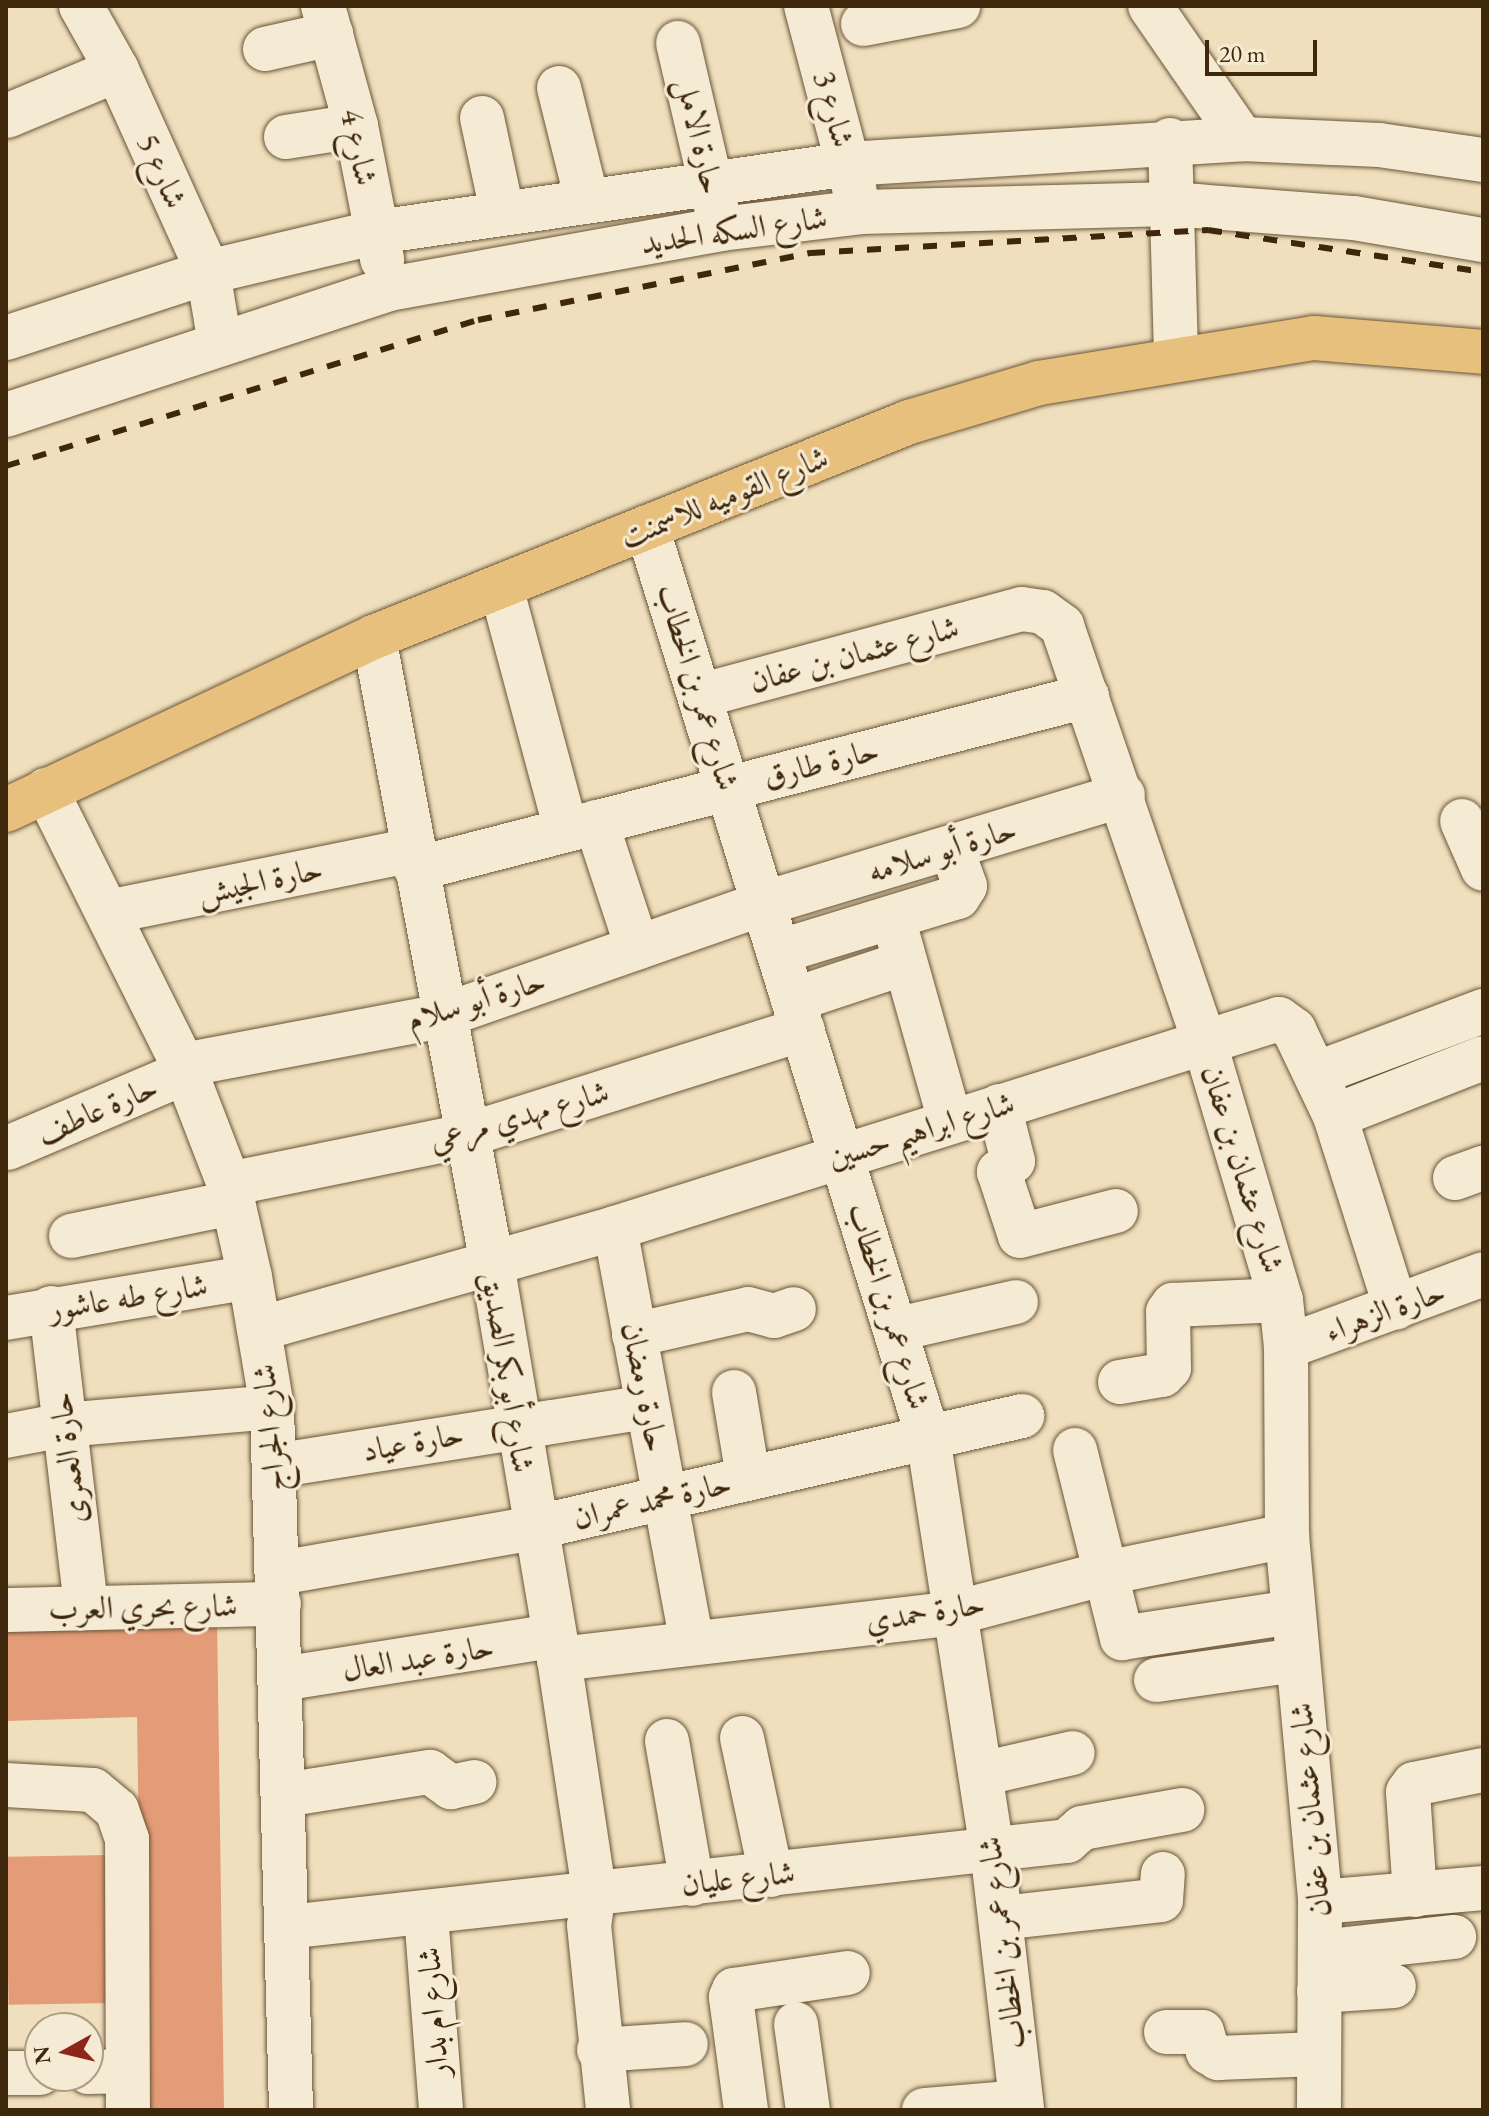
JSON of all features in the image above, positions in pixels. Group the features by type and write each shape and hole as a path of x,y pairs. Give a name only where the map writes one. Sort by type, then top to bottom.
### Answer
{"main road":[{"name":"شارع القوميه للاسمنت","path":"6,810 374,637 909,422 1039,383 1314,338 1483,352"}],"street":[{"name":"شارع 5","path":"81,6 117,70 208,272 220,344"},
{"name":"شارع 3","path":"806,6 861,212"},
{"path":"863,24 957,6"},
{"path":"1150,6 1242,139"},
{"path":"265,49 334,15"},
{"name":"شارع 4","path":"334,15 389,289"},
{"name":"حارة الامل","path":"678,43 721,229"},
{"path":"7,116 117,70"},
{"path":"559,88 587,200"},
{"path":"482,118 502,211"},
{"path":"286,137 356,126"},
{"name":"شارع السكه الحديد","path":"6,338 208,272 377,232 502,211 848,164 1170,140 1242,139 1379,145 1483,160"},
{"path":"1170,140 1176,359"},
{"name":"شارع السكه الحديد","path":"6,415 389,289 721,229 861,212 1171,204 1354,218 1483,240"},
{"name":"شارع عمر بن الخطاب","path":"647,527 703,695 762,904 898,1329 928,1437 992,1849 1022,2106"},
{"path":"501,587 581,825 637,947"},
{"name":"شارع عثمان بن عفان","path":"703,695 1030,608 1062,626 1123,795 1205,1044 1281,1300 1286,1347 1287,1536 1320,1902 1319,2110"},
{"name":"شارع أبو بكر الصديق","path":"374,637 464,1136 492,1263 533,1528 556,1647 594,1891 589,1925 599,2050 608,2110"},
{"name":"حارة طارق","path":"414,859 581,825 1087,696"},
{"name":"شارع الجراج","path":"46,790 184,1068 231,1193 250,1277 272,1407 291,2110"},
{"name":"حارة أبو سلامه","path":"762,904 1123,795"},
{"path":"1462,821 1483,869"},
{"path":"778,952 893,918 964,892 951,847"},
{"name":"حارة الجيش","path":"108,912 414,859"},
{"name":"حارة أبو سلام","path":"184,1068 442,1016 762,904"},
{"path":"893,918 950,1121"},
{"name":"شارع مهدي مرعي","path":"71,1236 464,1136 798,1014 905,963"},
{"path":"1318,1073 1483,1011"},
{"name":"شارع ابراهيم حسين","path":"259,1329 615,1228 842,1153 1283,1019 1318,1073 1335,1116 1396,1308"},
{"path":"1335,1116 1483,1058"},
{"name":"حارة عاطف","path":"8,1148 184,1068"},
{"path":"999,1106 1013,1161 999,1172 1020,1236 1116,1211"},
{"name":"حارة رمضان","path":"615,1228 691,1640"},
{"name":"حارة الزهراء","path":"1286,1347 1483,1274"},
{"name":"شارع طه عاشور","path":"6,1318 51,1308 250,1277"},
{"path":"1120,1382 1162,1375 1169,1368 1168,1312 1173,1305 1281,1300"},
{"path":"898,1329 1016,1302"},
{"name":"حارة العمرى","path":"51,1308 86,1608"},
{"path":"634,1335 748,1309 774,1316 794,1309"},
{"path":"734,1392 748,1477"},
{"path":"6,1436 63,1425 272,1407"},
{"name":"حارة عياد","path":"274,1466 516,1425 647,1407"},
{"name":"حارة محمد عمران","path":"279,1588 666,1495 1022,1416"},
{"path":"1075,1450 1118,1631 1127,1640 1292,1612"},
{"name":"حارة حمدي","path":"556,1647 691,1640 955,1613 1106,1573 1287,1536"},
{"name":"شارع بحري العرب","path":"7,1604 86,1608 279,1588"},
{"name":"حارة عبد العال","path":"281,1679 556,1647"},
{"path":"1156,1680 1296,1660"},
{"path":"742,1738 771,1875"},
{"path":"667,1741 692,1884"},
{"path":"981,1774 1073,1753"},
{"path":"1415,1895 1408,1792 1414,1784 1483,1770"},
{"path":"284,1795 430,1772 451,1787 474,1782"},
{"path":"6,1785 93,1790 117,1810 127,1839 114,2084"},
{"name":"شارع عليان","path":"287,1927 1067,1841 1082,1828 1182,1810"},
{"path":"1001,1918 1161,1900 1163,1874"},
{"path":"1320,1902 1483,1888"},
{"name":"شارع ام بدار","path":"426,1914 441,2110"},
{"path":"1320,1971 1454,1937"},
{"path":"1320,1971 1394,1986"},
{"path":"746,2110 731,1997 734,1990 848,1973"},
{"path":"796,2024 808,2110"},
{"path":"1166,2032 1202,2032 1214,2057 1318,2054"},
{"path":"599,2050 686,2044"},
{"path":"924,2110 1022,2106"}],"building":[{"path":"217,1617 224,2110 143,2110 137,1717 6,1721 6,1623"},
{"path":"107,1855 110,2003 9,2005 6,1857"}],"railway":[{"path":"6,466 478,320 811,253 1208,230 1483,272"}]}
